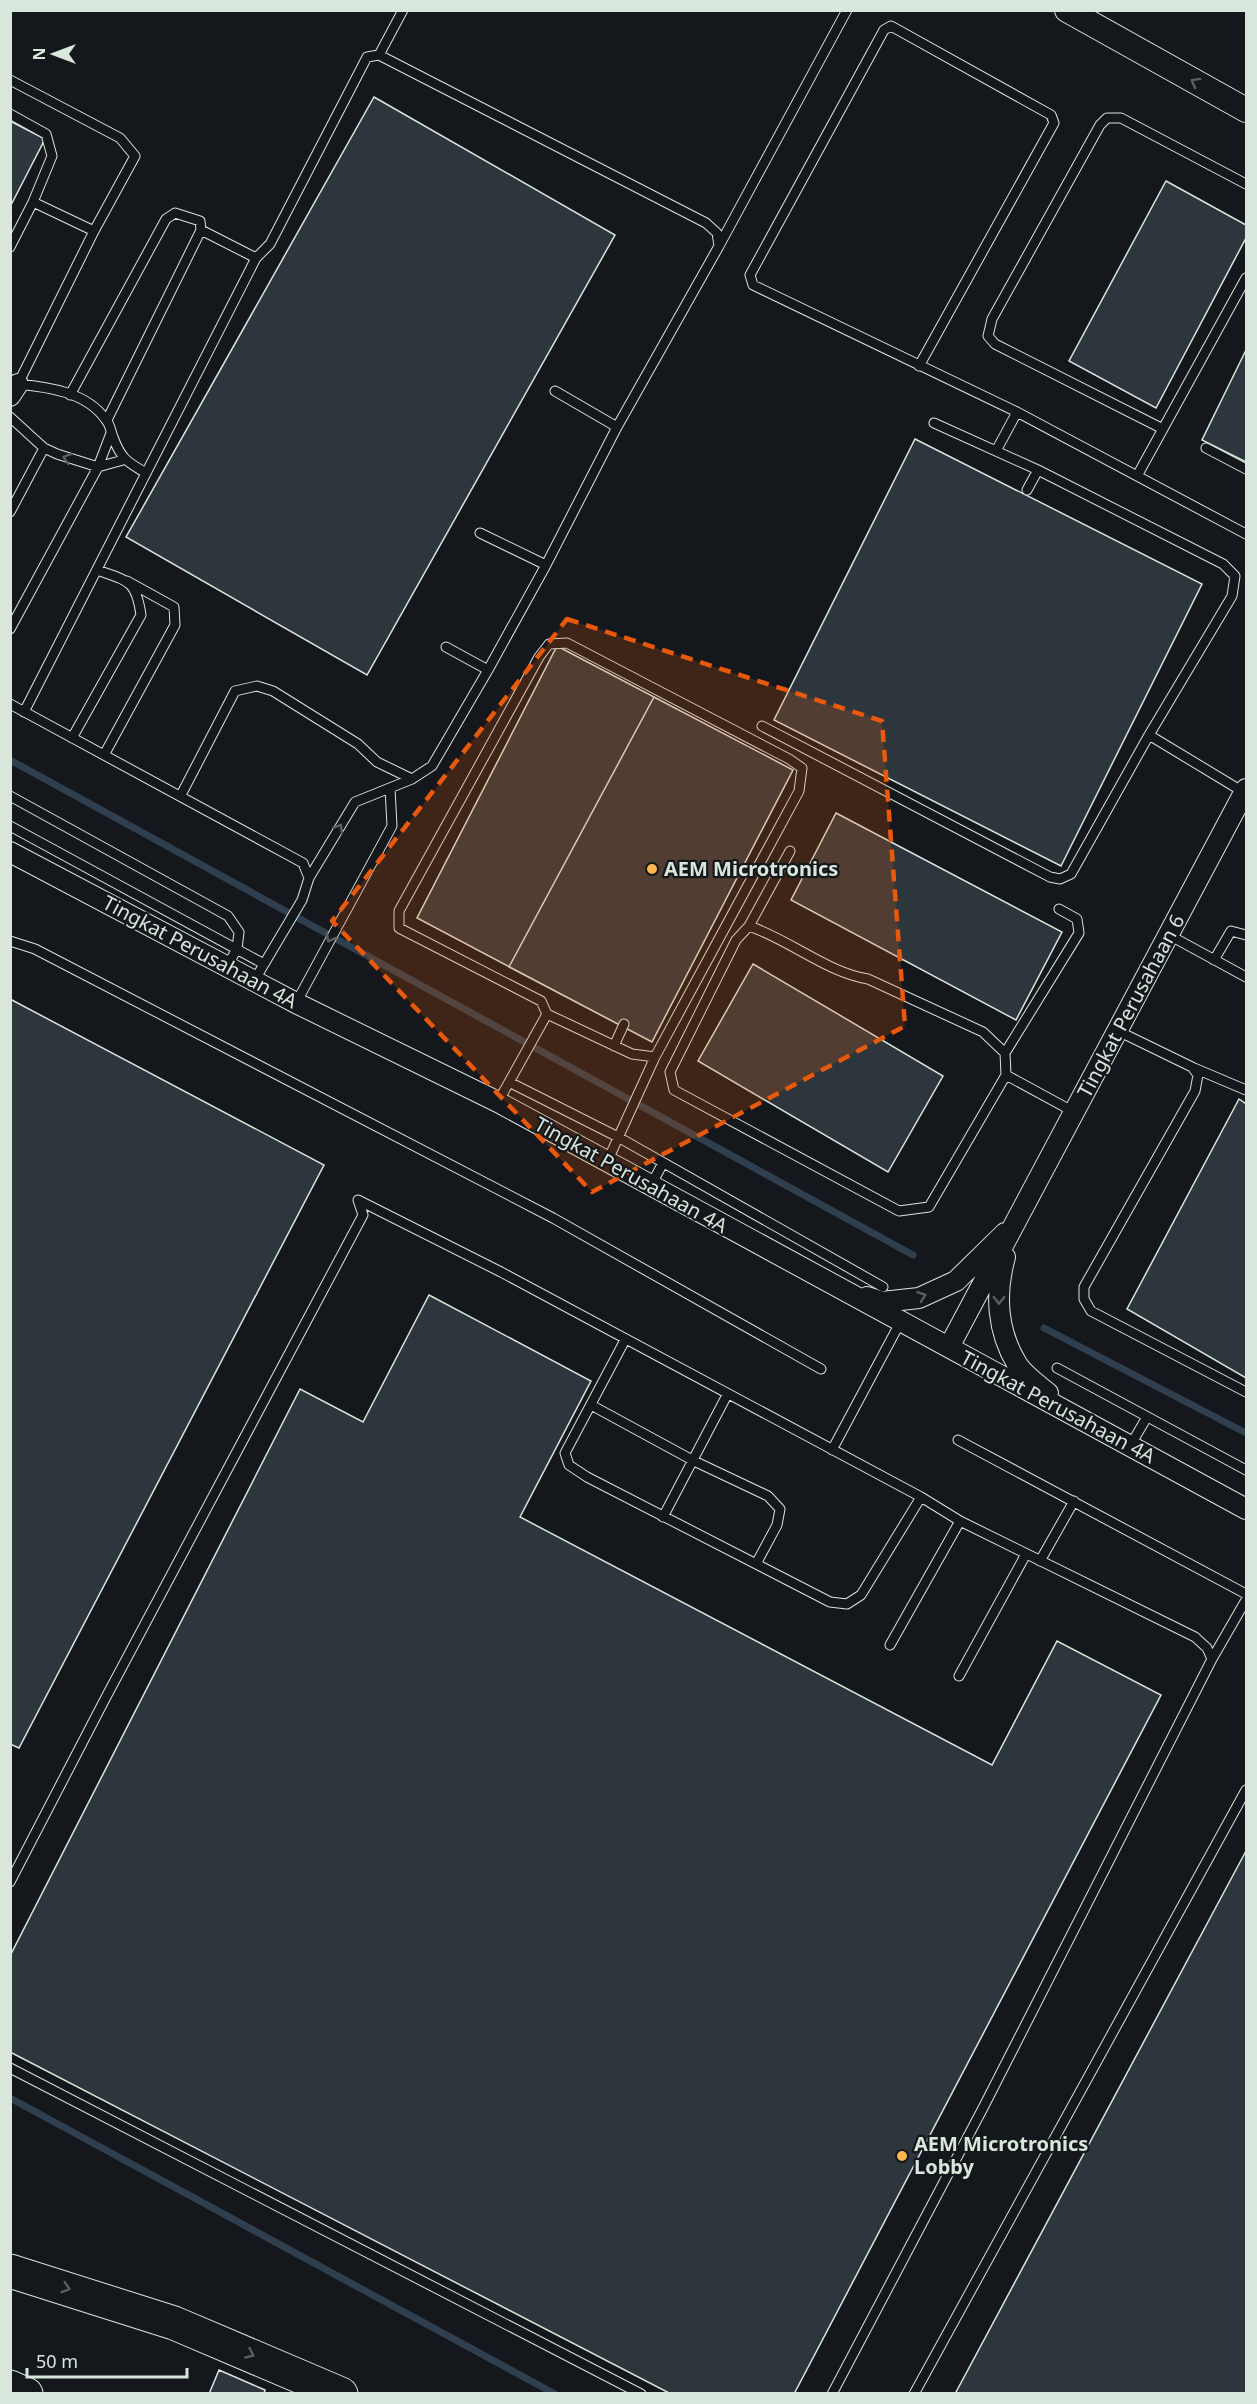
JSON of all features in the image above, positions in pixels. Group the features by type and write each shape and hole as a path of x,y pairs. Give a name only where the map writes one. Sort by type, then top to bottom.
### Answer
{"highway":[{"path":"11,2270 174,2323 341,2394"},
{"path":"10,2387 26,2394"}],"street":[{"path":"1067,10 1246,110"},
{"name":"Tingkat Perusahaan 6","path":"949,1347 1246,791"},
{"name":"Tingkat Perusahaan 4A","path":"10,852 296,1003 498,1102 1246,1509"},
{"name":"Tingkat Perusahaan 6","path":"845,1291 882,1302 919,1298 956,1281 1016,1223"},
{"name":"Tingkat Perusahaan 6","path":"1016,1223 1001,1272 998,1303 1004,1335 1018,1366 1079,1418"}],"lane":[{"path":"379,55 403,10"},
{"path":"254,981 302,900 309,878 355,802 412,779 432,766 546,565 617,427 719,246 847,10"},
{"path":"919,366 1054,123 1051,115 891,26 884,30 750,275 753,285 919,366 1017,412 1246,534"},
{"path":"24,712 256,258 270,244 367,57 379,55 706,223 717,233 719,246"},
{"path":"10,80 120,138 135,156 94,231 14,390 57,390 79,398 107,420 123,460 146,474"},
{"path":"10,114 46,134 52,156 33,202 10,246"},
{"path":"1163,429 995,344 988,336 992,319 1100,125 1107,118 1121,118 1246,184"},
{"path":"33,202 94,231"},
{"path":"70,395 165,219 175,213 200,222 201,230 107,420"},
{"path":"201,230 256,258"},
{"path":"1137,476 1246,278"},
{"path":"555,391 617,427"},
{"path":"996,451 1017,412"},
{"path":"10,417 44,448 98,467 123,460"},
{"path":"762,726 1050,877 1060,879 1071,874 1149,735 1232,596 1235,576 1223,564 1038,470 934,423"},
{"path":"10,629 98,467 111,433"},
{"path":"10,512 44,448"},
{"path":"1206,448 1246,469"},
{"path":"1026,490 1038,470"},
{"path":"480,533 546,565"},
{"path":"97,570 126,581 174,607 175,625 104,755"},
{"path":"72,738 141,615 138,593 126,581"},
{"path":"607,1162 655,1057 799,791 802,768 789,759 567,643 549,644 538,657 399,911 399,928 541,1001 547,1014 632,1054 655,1057"},
{"path":"446,646 488,670"},
{"path":"182,795 235,691 257,686 273,691 315,715 358,744 377,762 412,779"},
{"path":"10,704 182,795 303,863 309,878"},
{"path":"1149,735 1246,791"},
{"path":"296,1003 392,826 390,788"},
{"path":"10,796 228,916 239,932 237,949 227,966"},
{"path":"10,826 264,964"},
{"path":"790,851 749,926 736,940 670,1072 674,1090 899,1211 929,1207 1006,1075 1005,1053 1079,933 1077,919 1059,909"},
{"path":"749,926 767,932 848,976 868,979 982,1032 1005,1053"},
{"path":"1214,960 1231,931 1246,935"},
{"path":"1169,935 1246,977"},
{"path":"10,941 35,949 553,1218 821,1369"},
{"path":"498,1102 547,1014"},
{"path":"614,1046 624,1024"},
{"path":"1118,1031 1246,1090"},
{"path":"1192,1067 1198,1075 1195,1091 1084,1287 1084,1299 1091,1311 1246,1392"},
{"path":"1006,1075 1074,1112"},
{"path":"510,1082 618,1137 883,1287"},
{"path":"651,1185 663,1163"},
{"path":"11,1881 110,1688 363,1215 358,1200 501,1272 921,1497 960,1521 1195,1637 1207,1648 1212,1659"},
{"path":"827,1281 839,1262"},
{"path":"832,1450 901,1321"},
{"path":"625,1340 565,1453 569,1466 663,1517 830,1602 847,1604 861,1595 921,1497"},
{"path":"1057,1368 1246,1470"},
{"path":"663,1517 727,1395"},
{"path":"591,1405 694,1461 768,1496 780,1509 777,1525 756,1564"},
{"path":"1130,1446 1148,1417"},
{"path":"958,1440 1246,1594"},
{"path":"1040,1561 1074,1501"},
{"path":"890,1645 960,1521"},
{"path":"959,1676 1026,1554"},
{"path":"832,2394 988,2097 1212,1659 1246,1600"},
{"path":"914,2394 1246,1790"},
{"path":"10,2068 641,2394"}],"highlighted area":[{"path":"567,619 882,721 905,1026 592,1192 332,921"}],"building":[{"path":"374,97 615,235 367,675 126,537"},
{"path":"10,121 45,139 10,207"},
{"path":"1166,181 1246,225 1246,238 1156,408 1069,361"},
{"path":"1246,350 1246,462 1202,440"},
{"path":"915,439 1202,584 1061,866 774,720"},
{"path":"557,646 793,770 652,1042 417,918"},
{"name":"AEM Microtronics","path":"654,697 793,770 652,1042 509,967"},
{"path":"836,813 1062,932 1016,1020 791,900"},
{"path":"753,964 943,1076 888,1172 698,1061"},
{"path":"10,999 324,1165 19,1748 10,1744"},
{"path":"1239,1099 1246,1104 1246,1378 1127,1309"},
{"path":"429,1295 591,1381 520,1517 992,1765 1057,1641 1161,1695 794,2394 671,2394 10,2052 10,1956 300,1389 363,1422"},
{"path":"1246,1851 1246,2394 955,2394"},
{"path":"219,2370 265,2390 264,2394 209,2394"}],"waterway":[{"path":"10,760 913,1255"},
{"path":"1044,1328 1246,1433"},
{"path":"10,2098 555,2394"}],"place":[{"name":"AEM Microtronics","path":"652,869"},
{"name":"AEM Microtronics Lobby","path":"902,2156"}]}
